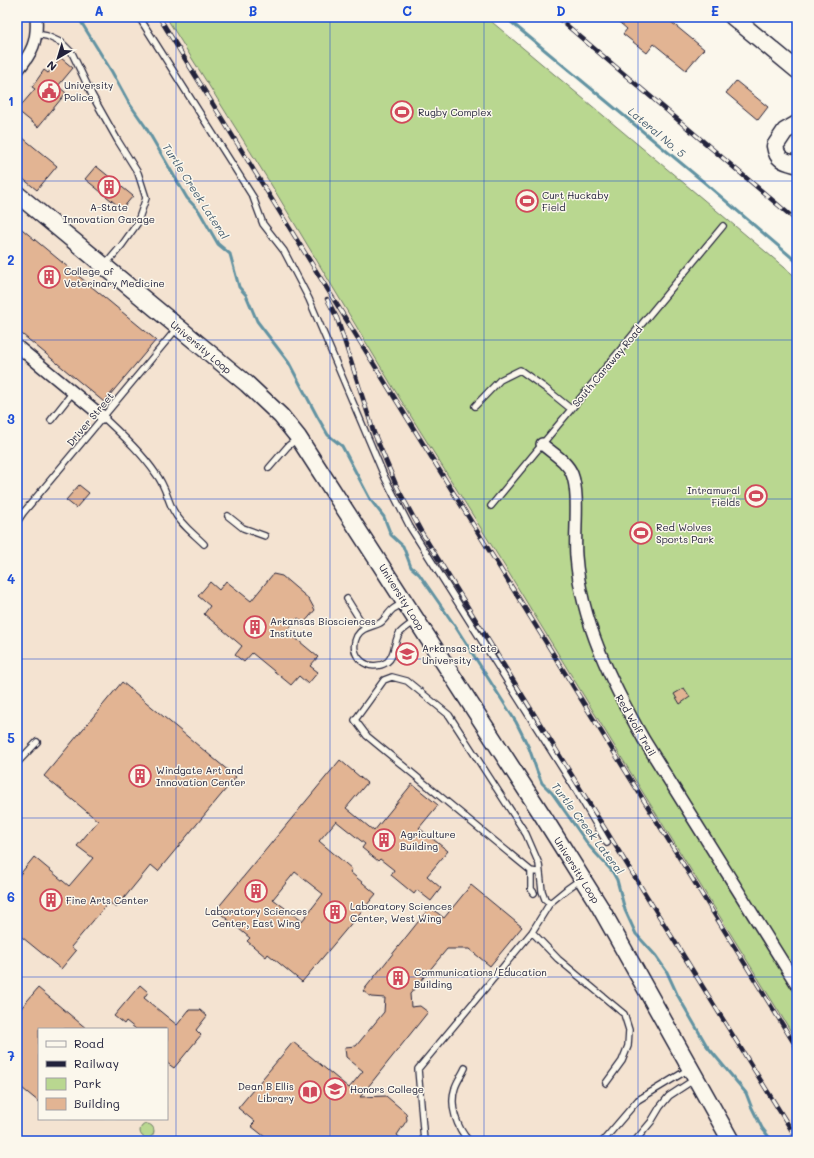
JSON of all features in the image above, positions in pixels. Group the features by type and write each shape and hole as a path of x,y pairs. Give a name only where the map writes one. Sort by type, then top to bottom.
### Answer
{"street":[{"path":"17,71 29,57 37,31 36,17"},
{"path":"733,17 797,70"},
{"path":"780,56 797,64"},
{"path":"796,164 783,161 776,153 775,146 786,132 797,124"},
{"name":"University Loop","path":"17,194 247,384 281,416 298,437 600,907 730,1141"},
{"path":"17,346 103,417"},
{"name":"Red Wolf Trail","path":"542,444 568,466 572,474 576,496 576,556 580,582 585,608 610,676 644,740 797,985"}],"lane":[{"path":"139,17 253,197 263,224 284,251 309,299 385,478 410,527 572,784 607,843"},
{"path":"36,34 46,36 62,43 72,52 92,95 138,173 146,198 137,224 104,266"},
{"name":"South Caraway Road","path":"491,506 723,226"},
{"name":"Driver Street","path":"17,522 178,327"},
{"path":"475,406 500,380 520,370 571,409"},
{"path":"50,420 73,392"},
{"path":"103,417 138,450 157,475 167,493 174,511 186,527 204,544"},
{"path":"269,468 298,437"},
{"path":"228,516 243,528 265,536"},
{"path":"347,599 365,628"},
{"path":"405,602 393,609 380,622 365,628 357,636 354,647 356,656 361,662 368,665 378,666 387,662 391,656 399,635 417,620"},
{"path":"539,871 531,871 367,736 355,720 384,680 392,677 407,681 449,715 526,834 539,864 542,891 545,899 550,903"},
{"path":"17,763 37,742"},
{"path":"531,871 531,889 534,893"},
{"path":"424,1141 418,1069 532,932 550,903 582,879"},
{"path":"532,932 558,959 624,1014 629,1030 628,1046 622,1061 606,1083"},
{"path":"465,1068 454,1088 454,1106 457,1124 469,1141"},
{"path":"603,1141 638,1100 693,1073"},
{"path":"635,1141 651,1122 669,1096 693,1073"}],"shaded area":[{"name":"Arkansas State University","path":"17,17 486,17 797,278 797,1141 17,1141"}],"green space":[{"name":"Red Wolves Sports Park","path":"166,17 486,17 797,278 797,1041 394,389 272,186"},
{"path":"147,1124 152,1126 154,1131 152,1136 147,1138 142,1136 140,1131 142,1126"}],"building":[{"path":"613,17 665,17 704,49 686,70 654,44 647,53 623,34 627,29"},
{"name":"University Police","path":"61,58 73,68 58,86 66,93 38,127 17,110 35,89 32,87 44,70 48,73"},
{"path":"736,81 768,107 758,120 726,93"},
{"path":"17,133 57,166 37,190 17,174"},
{"name":"A-State Innovation Garage","path":"96,166 133,196 122,209 85,179"},
{"name":"College of Veterinary Medicine","path":"17,225 156,340 104,402 17,330"},
{"path":"79,485 89,493 76,508 66,500"},
{"name":"Arkansas Biosciences Institute","path":"273,574 282,576 309,599 315,610 304,623 298,618 287,631 318,657 310,666 318,672 308,684 299,676 291,685 252,653 244,662 235,655 242,646 204,614 210,606 198,596 210,582 219,590 226,581 251,601"},
{"name":"Windgate Art and Innovation Center","path":"122,682 236,777 158,871 151,865 116,908 109,902 71,947 76,951 61,969 17,933 17,878 34,857 69,886 93,858 77,846 98,821 44,776"},
{"path":"684,688 690,697 680,704 674,694"},
{"path":"340,760 367,783 346,808 374,831 412,784 438,805 419,828 448,851 427,876 441,888 431,901 417,890 414,894 391,875 394,870 380,859 378,861 362,848 365,844 336,821 319,841 352,869 350,872 376,894 302,982 268,954 266,957 247,941 250,938 216,910","holes":["295,872 323,894 302,921 273,899"]},
{"path":"471,885 522,927 490,966 469,949 447,949 410,994 411,1007 420,1006 428,1012 360,1097 386,1096 406,1113 407,1120 397,1135 404,1141 270,1141 251,1126 255,1122 238,1108 293,1042 349,1088 363,1071 346,1057 345,1047 356,1046 384,1012 385,998 371,997 363,991 430,907 444,918"},
{"path":"140,985 148,992 144,998 177,1025 189,1010 200,1010 207,1016 196,1030 201,1035 174,1068 168,1064 168,1028 135,1028 126,1021 124,1024 114,1016"},
{"path":"38,988 86,1028 38,1028 38,1101 17,1084 17,1013"}],"waterway":[{"name":"Turtle Creek Lateral","path":"78,17 187,198 199,211 218,244 230,254 239,287 246,295 257,321 289,363 328,435 342,446 370,499 384,517 391,535 403,546 411,567 419,574 455,626 516,722 529,748 542,783 552,793 590,847 612,871 617,880 625,910 636,934 656,956 667,972 678,996 707,1046 746,1093 762,1128 772,1141"},
{"name":"Lateral No. 5","path":"505,17 705,183 797,262"}],"railway":[{"path":"159,17 797,1048"},
{"path":"557,17 797,221"},
{"path":"327,299 337,318 374,433 397,487 422,533 797,1139"}],"place":[{"name":"University Police","path":"49,91"},
{"name":"Rugby Complex","path":"402,112"},
{"name":"A-State Innovation Garage","path":"109,187"},
{"name":"Curt Huckaby Field","path":"527,201"},
{"name":"College of Veterinary Medicine","path":"49,277"},
{"name":"Intramural Fields","path":"756,496"},
{"name":"Red Wolves Sports Park","path":"641,533"},
{"name":"Arkansas Biosciences Institute","path":"255,627"},
{"name":"Arkansas State University","path":"407,654"},
{"name":"Windgate Art and Innovation Center","path":"140,776"},
{"name":"Agriculture Building","path":"384,840"},
{"name":"Laboratory Sciences Center, East Wing","path":"256,891"},
{"name":"Fine Arts Center","path":"51,900"},
{"name":"Laboratory Sciences Center, West Wing","path":"335,912"},
{"name":"Communications/Education Building","path":"398,978"},
{"name":"Honors College","path":"335,1089"},
{"name":"Dean B Ellis Library","path":"310,1092"}]}
